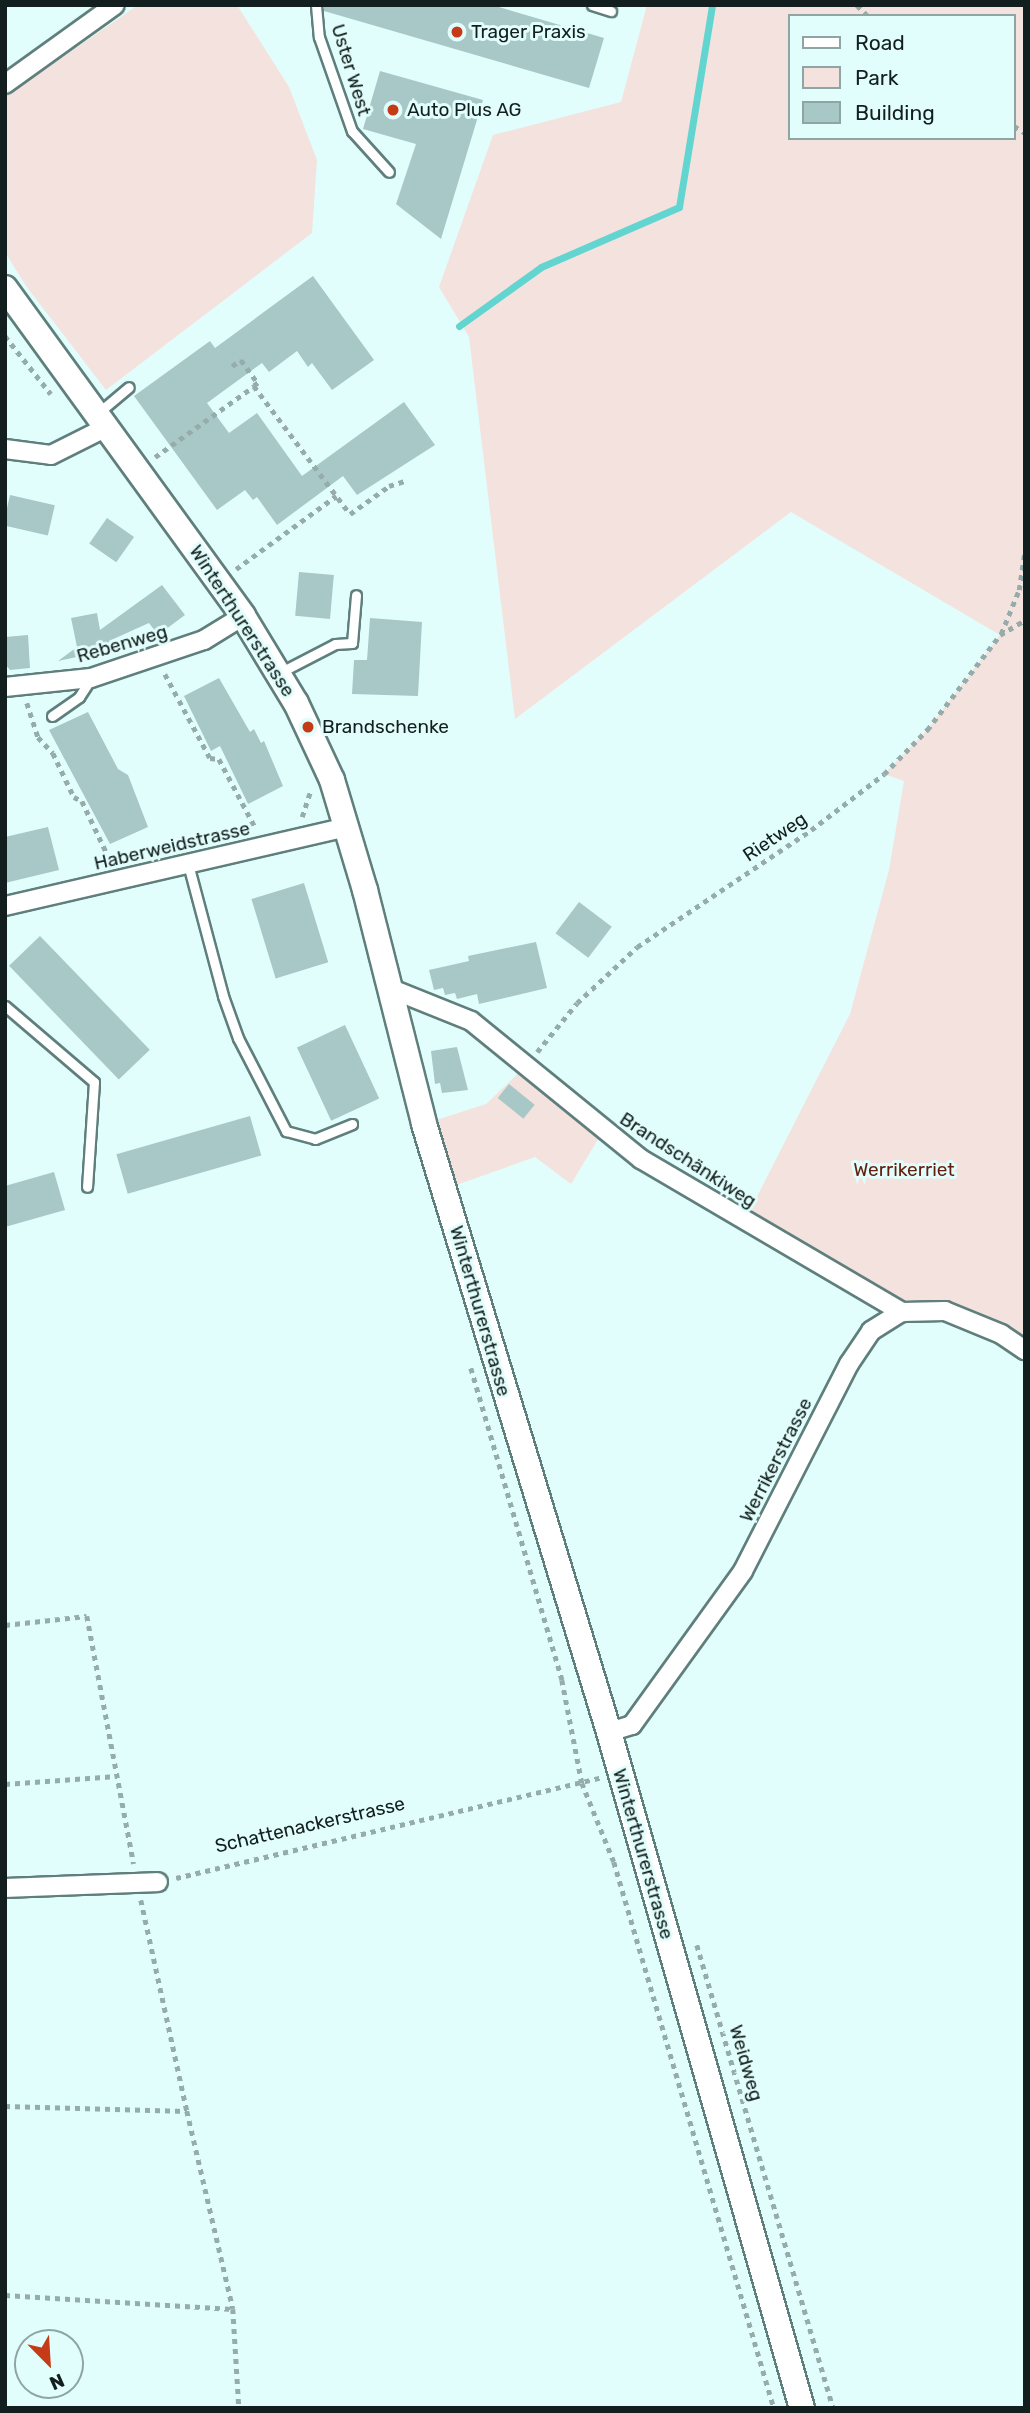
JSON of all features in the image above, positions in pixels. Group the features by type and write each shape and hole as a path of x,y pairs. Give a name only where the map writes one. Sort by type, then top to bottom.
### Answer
{"main road":[{"name":"Winterthurerstrasse","path":"5,288 243,615 279,673 322,755 348,827 424,1124 609,1732 802,2408"}],"street":[{"path":"5,84 115,5"},
{"path":"5,449 51,455 102,420"},
{"name":"Rebenweg","path":"5,687 91,678 204,640 243,615"},
{"name":"Haberweidstrasse","path":"5,906 348,827"},
{"name":"Brandschänkiweg","path":"389,988 455,1011 528,1063 603,1131 659,1171 902,1312"},
{"path":"902,1312 946,1311 1000,1334 1025,1350"},
{"name":"Werrikerstrasse","path":"609,1732 632,1726 743,1571 859,1346 871,1331 902,1312"},
{"path":"5,1888 158,1882"}],"lane":[{"name":"Uster West","path":"316,5 319,37 352,131 389,172"},
{"path":"593,5 611,11"},
{"path":"102,420 129,387"},
{"path":"279,673 335,644 352,643 356,595"},
{"path":"52,716 79,697 91,678"},
{"path":"188,864 223,996 238,1038 286,1131 315,1139 352,1124"},
{"path":"5,1006 94,1082 87,1187"}],"path":[{"path":"138,470 258,383 241,359 232,366"},
{"path":"254,386 350,514 389,486 404,481"},
{"path":"219,582 336,496"},
{"path":"1000,635 1019,590 1025,550"},
{"name":"Rietweg","path":"528,1063 577,1003 637,947 811,830 884,774 927,730 1000,635 1025,620"},
{"path":"160,657 168,685 210,758 219,759 258,832 269,829"},
{"path":"24,685 29,716 38,737 53,753 74,797 82,801 119,879"},
{"path":"297,839 293,824 303,815 312,789"},
{"path":"469,1360 562,1680 582,1783 614,1862 774,2408"},
{"path":"5,1625 87,1616 138,1882 233,2309 239,2408"},
{"name":"Schattenackerstrasse","path":"158,1882 620,1772"},
{"path":"5,1784 117,1776"},
{"name":"Weidweg","path":"695,1940 833,2408"},
{"path":"5,2106 187,2111"},
{"path":"5,2295 233,2309"}],"green space":[{"path":"138,5 237,5 289,87 317,160 312,233 106,390 26,286 5,252 5,97"},
{"name":"Werrikerriet","path":"647,5 1025,5 1025,1350 974,1321 902,1312 744,1222 850,1014 889,870 904,781 884,774 927,730 1000,635 791,512 515,719 469,337 439,287 493,135 621,102"},
{"path":"528,1064 603,1131 571,1184 535,1157 445,1189 424,1124 486,1104"}],"building":[{"path":"324,5 492,5 604,38 589,88 324,11"},
{"path":"380,71 483,100 441,239 396,204 416,144 363,129"},
{"path":"313,276 374,360 332,390 312,363 308,367 297,351 269,372 262,363 207,403 229,433 257,413 302,476 404,402 435,445 357,495 343,476 277,525 257,497 253,500 245,490 217,510 134,396 210,341 215,348"},
{"path":"10,495 55,505 48,536 5,526"},
{"path":"107,518 134,537 116,562 89,543"},
{"path":"299,572 334,575 330,619 295,616"},
{"path":"162,585 185,615 158,635 149,623 109,641 110,650 58,661 77,647 71,618 97,613 100,630"},
{"path":"370,618 422,622 418,696 352,694 354,660 367,660"},
{"path":"28,635 30,668 10,670 5,664 5,637"},
{"path":"219,678 250,732 254,729 261,743 264,741 283,786 248,804 220,746 211,751 184,696"},
{"path":"88,712 118,769 128,775 148,827 110,844 49,730"},
{"path":"48,827 59,870 5,883 5,837"},
{"path":"304,883 328,962 276,978 251,899"},
{"path":"579,902 612,927 588,958 556,933"},
{"path":"40,936 150,1050 119,1080 9,966"},
{"path":"536,942 547,988 479,1004 477,994 457,999 455,993 445,995 443,988 434,990 429,970 469,961 468,956"},
{"path":"345,1025 379,1098 331,1121 297,1047"},
{"path":"457,1047 468,1090 442,1093 440,1083 435,1084 431,1051"},
{"path":"509,1084 535,1105 523,1119 498,1098"},
{"path":"250,1116 261,1155 128,1194 116,1154"},
{"path":"54,1172 65,1210 5,1227 5,1186"}],"waterway":[{"path":"459,326 541,267 679,207 712,5"}],"place":[{"name":"Trager Praxis","path":"457,32"},
{"name":"Auto Plus AG","path":"393,110"},
{"name":"Brandschenke","path":"308,727"}]}
